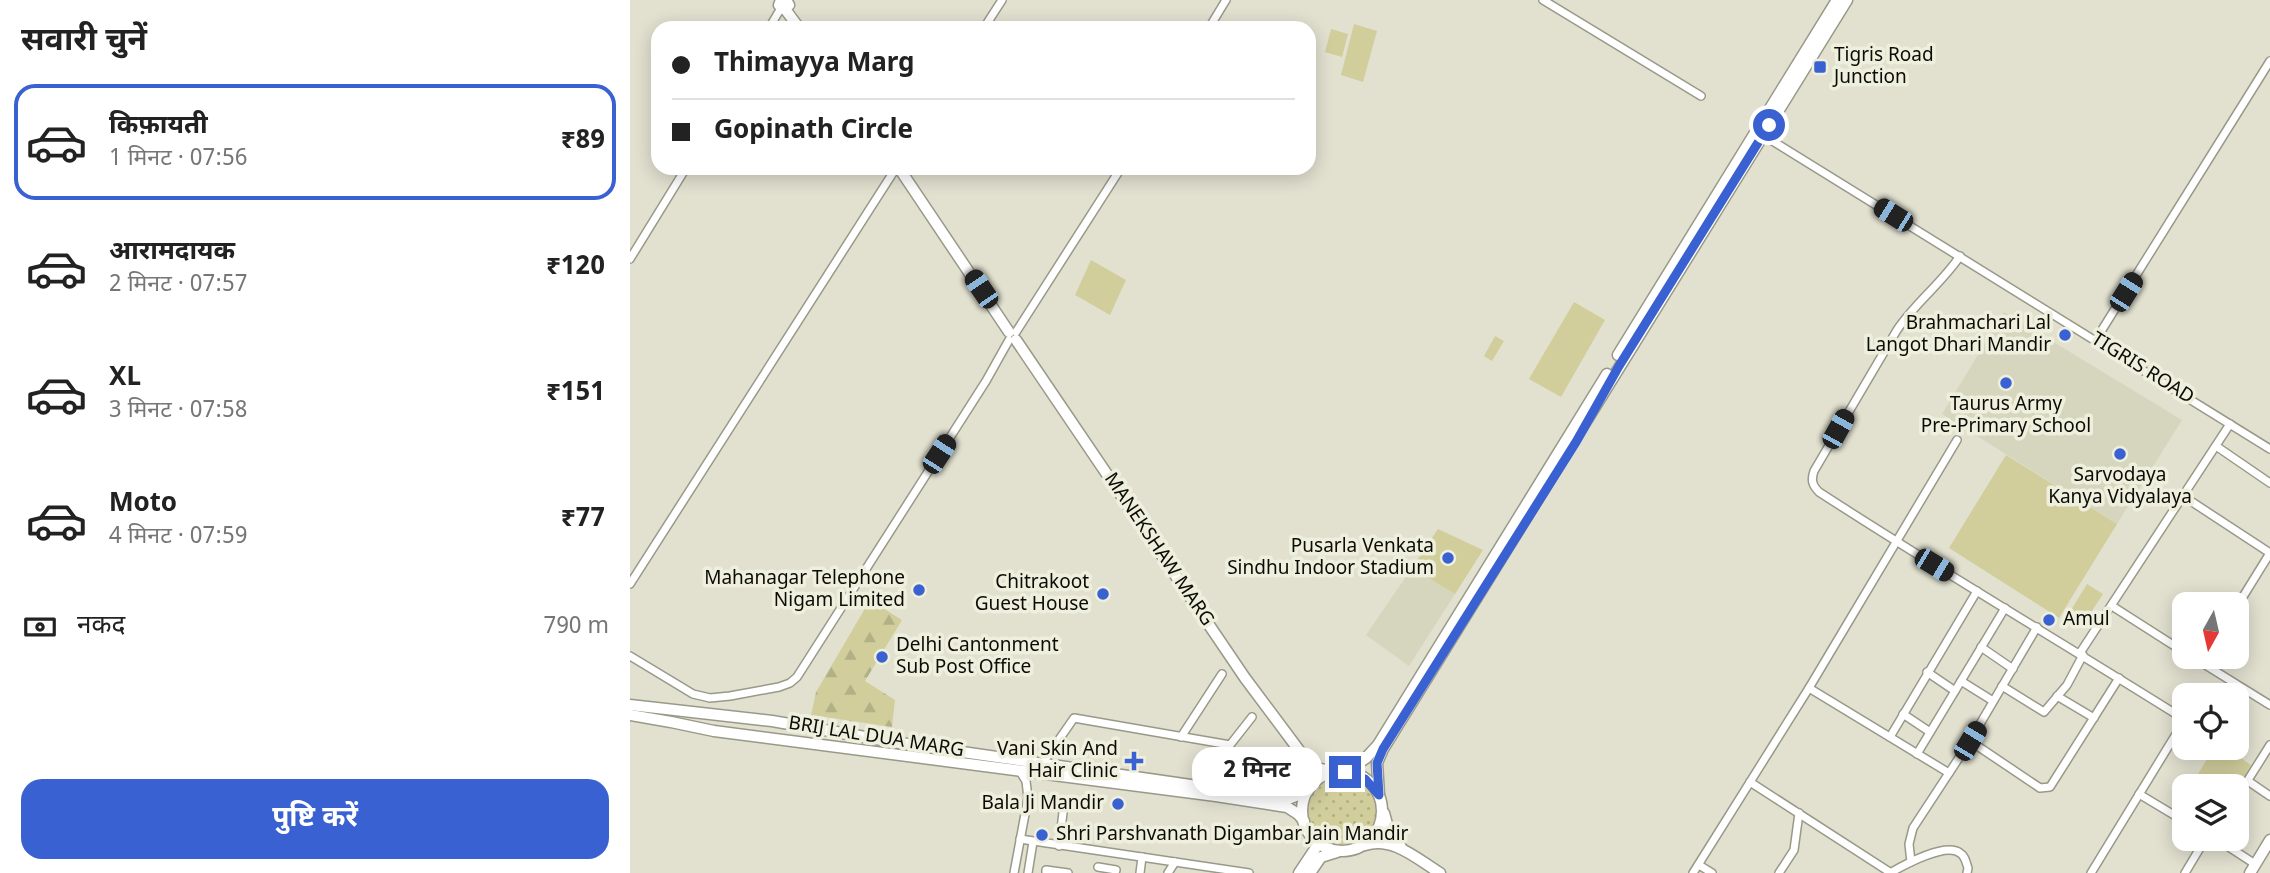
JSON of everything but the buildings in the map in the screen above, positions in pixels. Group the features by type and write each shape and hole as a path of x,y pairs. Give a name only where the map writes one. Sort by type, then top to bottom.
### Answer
{"street":[{"path":"988,21 1002,0"},
{"path":"1213,21 1226,0"},
{"path":"1543,0 1700,96"},
{"path":"1362,846 1379,828 1382,816 1377,763 1383,749 1572,440 1642,315 1837,0"},
{"path":"1341,851 1330,849 1311,836 1304,821 1287,803 1319,779 1340,772 1366,758 1378,745 1847,0"},
{"path":"773,21 784,2"},
{"path":"784,2 795,21"},
{"path":"2095,341 2270,61"},
{"name":"TIGRIS ROAD","path":"1763,135 2270,449"},
{"path":"630,259 682,175"},
{"path":"630,584 893,175"},
{"name":"MANEKSHAW MARG","path":"902,175 1245,678 1304,758 1315,768 1340,772"},
{"path":"630,656 693,694 710,698 756,692 790,683 797,677 1116,175"},
{"path":"1960,256 1946,276 1911,311 1897,330 1849,408 1812,478 1813,486 1818,492 1896,542 2172,712"},
{"path":"2002,686 2042,712 2046,711 2072,677 2081,654 2230,424"},
{"path":"1693,873 1809,688 1957,440"},
{"path":"2216,446 2270,483"},
{"path":"2183,496 2270,553 2246,592"},
{"path":"1890,737 1976,591"},
{"path":"2112,606 2172,644"},
{"path":"1917,754 2006,608"},
{"path":"1911,862 1909,844 1913,828 1970,741 2037,628"},
{"path":"1982,648 2013,669"},
{"path":"2218,669 2270,705"},
{"path":"1927,672 1955,691"},
{"path":"1181,737 1222,674"},
{"path":"1970,741 2040,788 2046,789 2050,787 2119,678"},
{"path":"1961,681 1993,701"},
{"path":"1809,688 1949,774"},
{"path":"2057,696 2094,718"},
{"name":"BRIJ LAL DUA MARG","path":"630,705 772,721 825,732 1287,803"},
{"path":"1903,714 1930,733"},
{"name":"BRIJ LAL DUA MARG","path":"630,715 714,732 1287,803"},
{"path":"1042,764 1074,718 1230,745 1252,717"},
{"path":"2091,873 2172,740"},
{"path":"2249,779 2270,746"},
{"name":"MANEKSHAW MARG","path":"1304,758 1310,788"},
{"path":"1014,873 1028,799 1026,781 1018,770"},
{"path":"1340,772 1365,779 1380,800 1387,824 1402,849"},
{"path":"1750,782 1891,873 1939,851 1956,850 1965,858 1968,870 1978,873"},
{"path":"2249,782 2270,796"},
{"path":"1304,821 1303,810 1310,788"},
{"path":"2139,794 2172,814"},
{"path":"1059,846 1064,804"},
{"path":"1779,873 1794,850 1799,813"},
{"path":"1020,839 1249,873"},
{"path":"2231,851 2252,870 2270,840"},
{"path":"1028,873 1033,842"},
{"path":"1310,873 1321,857 1374,842 1395,845 1440,873"},
{"path":"1300,873 1319,843"},
{"path":"2185,873 2198,851"},
{"path":"1140,873 1142,857"},
{"path":"1168,873 1175,862"},
{"path":"1699,864 1712,873"},
{"path":"1874,873 1879,865"},
{"path":"1097,867 1118,871"},
{"path":"1046,873 1046,870 1068,873"}],"shaded area":[{"path":"2004,312 2182,420 2117,524 1942,414"},
{"path":"1412,568 1455,594 1409,666 1366,635"}],"green space":[{"path":"1354,24 1377,31 1363,82 1341,75"},
{"path":"1331,29 1348,34 1342,57 1325,52"},
{"path":"1091,260 1126,280 1110,315 1075,295"},
{"path":"1574,302 1605,320 1561,397 1529,379"},
{"path":"1495,336 1504,341 1492,361 1484,356"},
{"path":"2006,455 2117,524 2059,618 1949,548"},
{"name":"Pusarla Venkata Sindhu Indoor Stadium","path":"1438,529 1483,550 1455,594 1412,568"},
{"path":"2087,584 2103,594 2086,620 2071,610"},
{"path":"870,600 902,620 865,681 895,700 892,727 811,715 816,692"},
{"path":"2206,760 2244,760 2251,765 2246,774 2198,774"},
{"path":"1342,778 1355,781 1366,788 1373,799 1376,812 1373,825 1366,836 1355,843 1342,846 1329,843 1318,836 1311,825 1308,812 1311,799 1318,788 1329,781"}],"place":[{"name":"Tigris Road Junction","path":"1820,67"},
{"name":"Brahmachari Lal Langot Dhari Mandir","path":"2065,335"},
{"name":"Taurus Army Pre-Primary School","path":"2006,383"},
{"name":"Sarvodaya Kanya Vidyalaya","path":"2120,454"},
{"name":"Pusarla Venkata Sindhu Indoor Stadium","path":"1448,558"},
{"name":"Mahanagar Telephone Nigam Limited","path":"919,590"},
{"name":"Chitrakoot Guest House","path":"1103,594"},
{"name":"Amul","path":"2049,620"},
{"name":"Delhi Cantonment Sub Post Office","path":"882,657"},
{"name":"Vani Skin And Hair Clinic","path":"1134,761"},
{"name":"Bala Ji Mandir","path":"1118,804"},
{"name":"Shri Parshvanath Digambar Jain Mandir","path":"1042,835"}],"route":[{"path":"1345,772 1365,779 1379,795 1377,763 1383,749 1576,442 1619,366 1769,125"}]}
